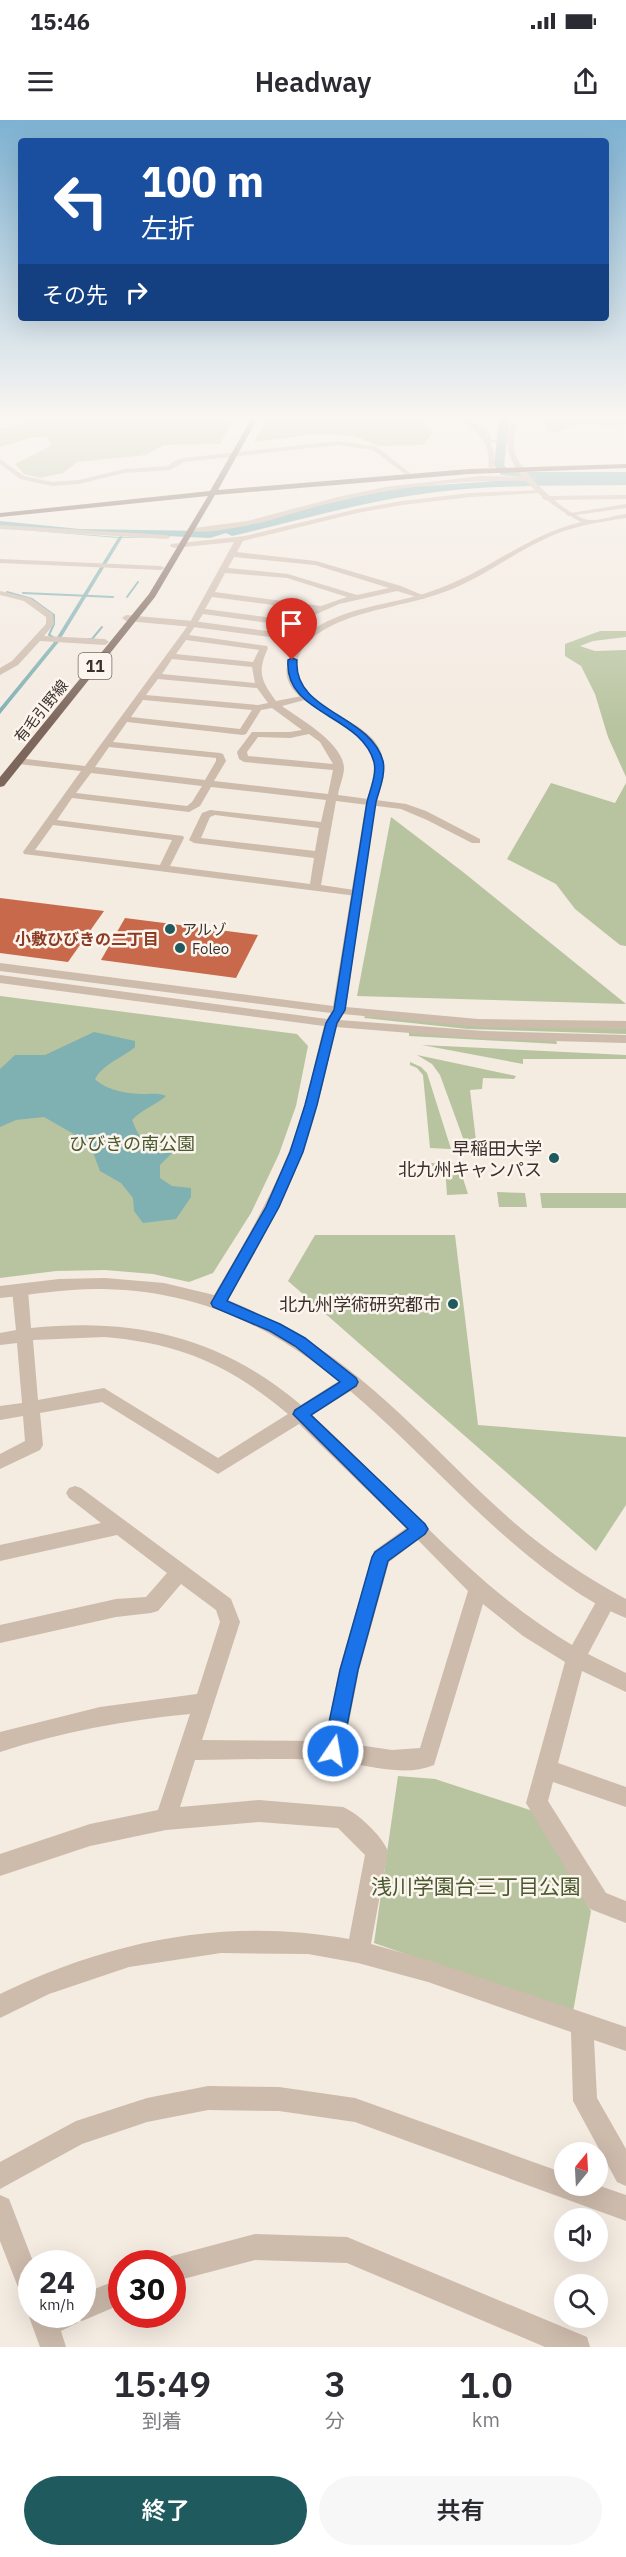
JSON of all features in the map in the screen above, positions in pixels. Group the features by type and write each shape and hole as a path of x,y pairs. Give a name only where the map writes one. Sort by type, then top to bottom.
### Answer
{"main road":[{"name":"有毛引野線","path":"188,530 193,518"},
{"name":"有毛引野線","path":"1,776 105,642 130,618 196,518"},
{"name":"有毛引野線","path":"1,776 18,761 164,578 179,545"}],"street":[{"path":"188,530 211,530 267,518"},
{"path":"179,545 238,541 335,518"},
{"path":"578,518 587,522"},
{"path":"218,1303 272,1207 296,1152 311,1105 331,1023 339,1010 371,802 378,777 379,762 375,752 356,730 307,698 292,674 292,660 305,639 319,629 349,615 423,597 451,587 547,535 587,522 613,518"},
{"path":"0,527 167,537"},
{"path":"238,541 193,624 28,852 357,892"},
{"path":"232,554 316,562 423,597"},
{"path":"0,561 162,568"},
{"path":"223,570 288,576 355,597"},
{"path":"200,610 290,623 319,608 355,597 398,588"},
{"path":"0,593 24,597 40,606 50,616 49,626 15,663 0,672"},
{"path":"209,594 319,608"},
{"path":"130,618 305,639"},
{"path":"183,637 264,648 256,665 260,686 274,705 331,748 339,768 325,826 315,887"},
{"path":"38,638 105,642"},
{"path":"170,656 256,665"},
{"path":"156,676 260,686"},
{"path":"140,697 258,708 307,698"},
{"path":"124,719 243,732 258,708"},
{"path":"311,731 290,735 255,734 242,752 244,759 339,768"},
{"path":"70,795 189,809 196,804 206,783 221,761 219,756 107,744"},
{"path":"18,761 402,806 436,818 457,833 476,841"},
{"path":"320,855 194,840 207,815 214,812 325,826"},
{"path":"50,822 179,838 163,868"},
{"path":"0,966 339,1010 478,1023 626,1025"},
{"path":"0,979 331,1023 483,1035 626,1039"},
{"path":"0,1292 68,1284 150,1288 218,1303 275,1328 300,1342 351,1382 505,1525 548,1559 608,1599 626,1608"},
{"path":"0,1462 34,1445 20,1290"},
{"path":"0,1339 25,1334 72,1330 124,1332 168,1340 205,1352 237,1367 267,1385 300,1414 477,1588 528,1629 574,1659 626,1683"},
{"path":"0,1413 104,1395 218,1467 351,1382"},
{"path":"75,1493 117,1527 224,1605 230,1622 166,1819"},
{"path":"0,1553 117,1527"},
{"path":"333,1751 349,1670 381,1557 419,1529"},
{"path":"0,1634 116,1608 151,1605 180,1572"},
{"path":"190,1750 333,1751 392,1760 427,1758 477,1588"},
{"path":"608,1599 574,1659 537,1803 559,1835 597,1901 626,1912"},
{"path":"0,1742 89,1718 146,1708 202,1703"},
{"path":"546,1769 626,1797"},
{"path":"0,1865 90,1835 166,1819 259,1811 343,1818 377,1851 358,1952"},
{"path":"0,2006 45,1984 129,1956 210,1944 308,1943 358,1952 428,1971 626,2038"},
{"path":"582,2024 585,2101 626,2173"},
{"path":"0,2176 76,2133 147,2110 208,2098 279,2099 355,2110 626,2208"},
{"path":"0,2208 18,2255"},
{"path":"186,2265 255,2247 347,2250 577,2347"}],"green space":[{"path":"600,631 626,631 626,637 593,641 580,646 595,651 626,650 626,777 608,737 595,694 581,666 565,656 565,644"},
{"path":"551,783 615,803 626,783 626,946 620,945 575,909 556,884 507,859"},
{"path":"391,817 463,872 626,1004 357,996"},
{"name":"ひびきの南公園","path":"0,996 297,1034 308,1046 296,1106 279,1154 251,1213 213,1273 189,1282 153,1274 105,1270 56,1271 0,1278"},
{"path":"365,1016 626,1029 626,1034 468,1029 364,1018"},
{"path":"409,1032 556,1040 557,1044 409,1036"},
{"path":"422,1045 626,1055 626,1059 523,1059 523,1064"},
{"path":"417,1055 516,1076 514,1079 483,1078 482,1089 470,1090 477,1149 467,1149 440,1075 432,1064"},
{"path":"410,1062 427,1073 451,1149 430,1148 423,1075 417,1068 410,1065"},
{"path":"431,1163 458,1163 468,1194 447,1195 445,1166 431,1166"},
{"path":"497,1192 525,1193 527,1207 499,1207"},
{"path":"540,1193 626,1193 626,1208 542,1208"},
{"path":"315,1235 455,1235 478,1425 626,1437 626,1505 596,1551 288,1281"},
{"name":"浅川学園台三丁目公園","path":"398,1776 435,1779 536,1812 591,1911 573,2012 374,1943"}],"water":[{"path":"264,518 307,518 232,536 226,533 210,538 123,534 122,537 166,538 122,538 58,643 0,714 0,708 54,642 118,538 0,528 119,537 120,535 0,526 0,521 80,529 207,531"},
{"path":"94,1032 135,1041 135,1047 108,1065 95,1079 119,1091 166,1096 132,1120 140,1137 148,1143 166,1146 173,1152 160,1165 160,1178 172,1186 191,1188 191,1197 176,1219 143,1223 134,1211 133,1198 121,1183 100,1171 91,1147 44,1117 16,1120 0,1127 0,1069 15,1055 45,1055"}],"building":[{"path":"0,898 104,911 68,962 0,953"},
{"name":"Foleo","path":"125,918 258,935 236,978 101,960"}],"waterway":[{"path":"127,597 138,582"},
{"path":"7,592 32,599 54,615 54,624 49,635 53,637"},
{"path":"23,593 113,597"},
{"path":"88,639 92,639 102,627"}],"place":[{"name":"アルゾ","path":"170,929"},
{"name":"Foleo","path":"180,948"},
{"name":"早稲田大学 北九州キャンパス","path":"554,1158"},
{"name":"北九州学術研究都市","path":"453,1304"}],"district":[{"name":"小敷ひびきの二丁目","path":"87,939"}],"route":[{"path":"292,660 292,674 307,698 356,730 368,741 379,762 378,777 371,802 339,1010 331,1023 311,1105 296,1152 272,1207 218,1303 275,1328 300,1342 351,1382 341,1386 300,1414 419,1529 381,1557 349,1670 333,1751"}]}
